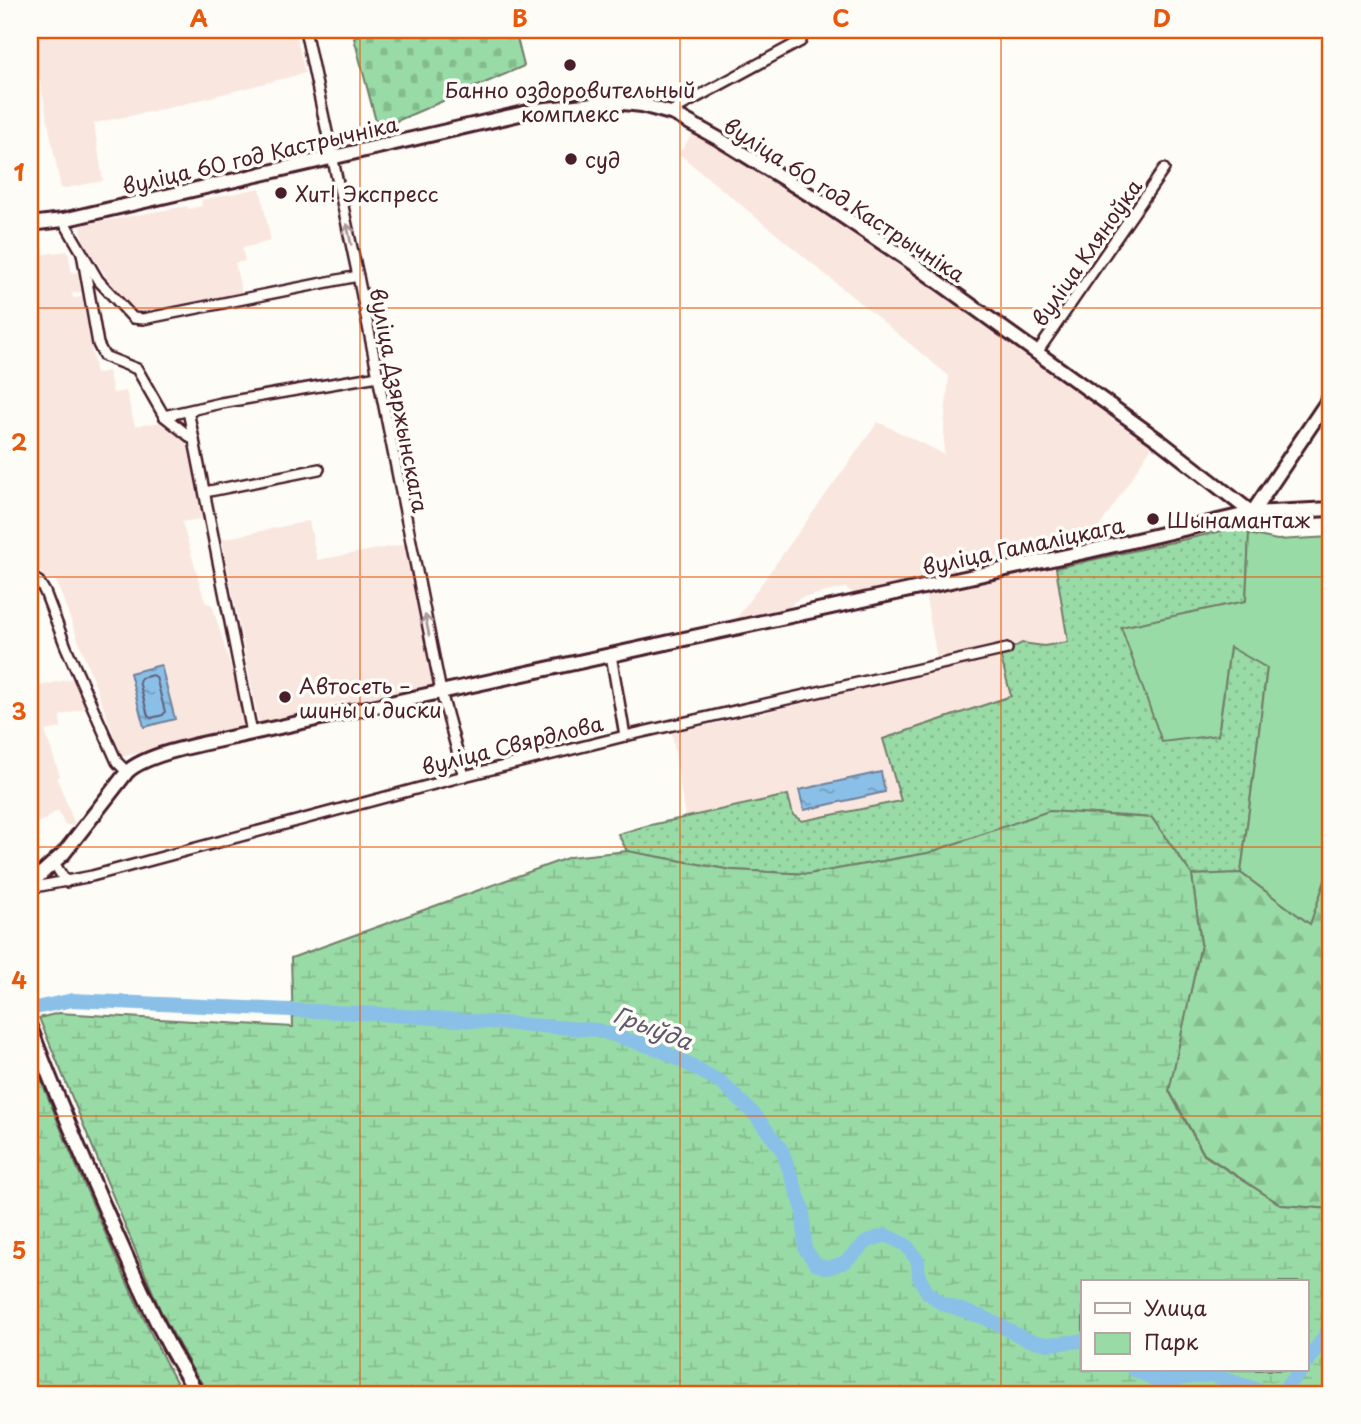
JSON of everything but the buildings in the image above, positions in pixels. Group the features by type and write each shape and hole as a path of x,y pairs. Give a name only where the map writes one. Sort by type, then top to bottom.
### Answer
{"street":[{"name":"вуліца Дзяржынскага","path":"304,30 358,276 441,692 464,776"},
{"path":"674,114 677,108 800,41 794,30"},
{"name":"вуліца 60 год Кастрычніка","path":"30,224 63,220 537,110 614,102 642,104 674,114 737,150 908,260 1161,442 1252,513"},
{"name":"вуліца Кляноўка","path":"1036,354 1164,169"},
{"path":"63,220 98,280 120,307 133,318 143,320 358,276"},
{"path":"82,253 99,344 104,356 137,369 164,416 194,440"},
{"path":"164,416 378,376"},
{"path":"1252,513 1331,396"},
{"path":"188,411 253,733"},
{"path":"205,492 319,468"},
{"name":"вуліца Гамаліцкага","path":"889,595 1252,513 1331,509"},
{"path":"30,576 39,582 45,592 66,647 117,762 127,772"},
{"name":"вуліца Свярдлова","path":"30,886 54,863 127,772 134,765 153,757 889,595"},
{"name":"вуліца Свярдлова","path":"30,886 66,883 464,776 625,736 1007,649"},
{"path":"611,655 625,736"},
{"path":"54,863 66,883"},
{"path":"30,1027 90,1175 150,1308 181,1369 198,1394"}],"shaded area":[{"path":"30,30 295,30 305,73 164,109 94,123 103,181 61,189"},
{"path":"694,131 824,209 890,253 1153,445 1087,546 855,594 845,588 800,598 786,609 736,619 878,422 944,454 949,376 679,154"},
{"path":"260,188 271,241 242,248 245,261 235,263 242,294 138,316 108,280 84,242 80,225 187,206 188,209 202,206 201,200"},
{"path":"30,245 43,247 44,254 68,251 72,273 78,272 81,292 72,293 73,298 82,297 96,374 108,371 113,393 126,391 135,426 162,422 187,443 191,450 205,518 182,522 205,602 212,605 247,721 241,727 122,757 56,581 43,578 41,572 31,566"},
{"path":"309,521 317,560 405,544 434,682 429,689 348,705 346,701 320,707 318,712 259,724 222,539"},
{"path":"1056,568 1068,642 1044,646 1022,643 937,659 925,593"},
{"path":"1000,654 1012,696 884,739 901,801 802,821 793,815 788,795 685,817 672,733"},
{"path":"75,678 87,707 60,716 61,728 45,731 60,776 57,778 76,827 64,824 59,811 51,814 48,819 35,823 30,807 30,688"}],"green space":[{"path":"370,30 515,30 524,66 378,129 354,38"},
{"path":"1242,528 1249,534 1246,601 1122,627 1218,735 1230,646 1267,668 1241,873 1192,875 1152,818 1049,811 928,853 809,874 731,870 627,851 618,834 788,795 793,815 802,821 901,801 883,739 1011,696 1000,654 1022,643 1044,646 1068,642 1056,568"},
{"path":"1249,534 1277,540 1331,537 1331,863 1310,924 1241,873 1267,668 1230,647 1218,735 1162,742 1121,627 1246,601"},
{"path":"1049,811 1152,818 1192,875 1201,944 1169,1091 1204,1155 1281,1205 1331,1209 1331,1394 209,1394 161,1312 39,1018 59,1013 293,1027 291,958 570,857 627,851 731,870 809,874 928,853"},
{"path":"1331,863 1331,1209 1281,1205 1204,1154 1169,1090 1201,944 1192,875 1241,873 1310,924"},
{"path":"30,1051 122,1272 183,1394 30,1394"}],"water":[{"path":"161,665 175,719 144,727 130,673"},
{"path":"881,772 885,792 804,810 799,790"}],"waterway":[{"name":"Грыўда","path":"30,1009 73,1000 379,1014 597,1030 661,1050 721,1082 756,1116 782,1150 803,1209 805,1249 816,1264 828,1268 845,1262 868,1241 886,1235 906,1245 918,1261 919,1277 927,1292 941,1303 985,1318 1028,1340 1048,1344 1081,1341"},
{"name":"Грыўда","path":"1308,1360 1329,1329 1331,1321"},
{"name":"Грыўда","path":"1138,1372 1158,1381 1211,1375 1266,1392 1282,1391 1300,1372"}],"place":[{"name":"Банно оздоровительный комплекс","path":"570,65"},
{"name":"суд","path":"571,159"},
{"name":"Хит! Экспресс","path":"281,193"},
{"name":"Шынамантаж","path":"1153,519"},
{"name":"Автосеть – шины и диски","path":"285,697"}]}
